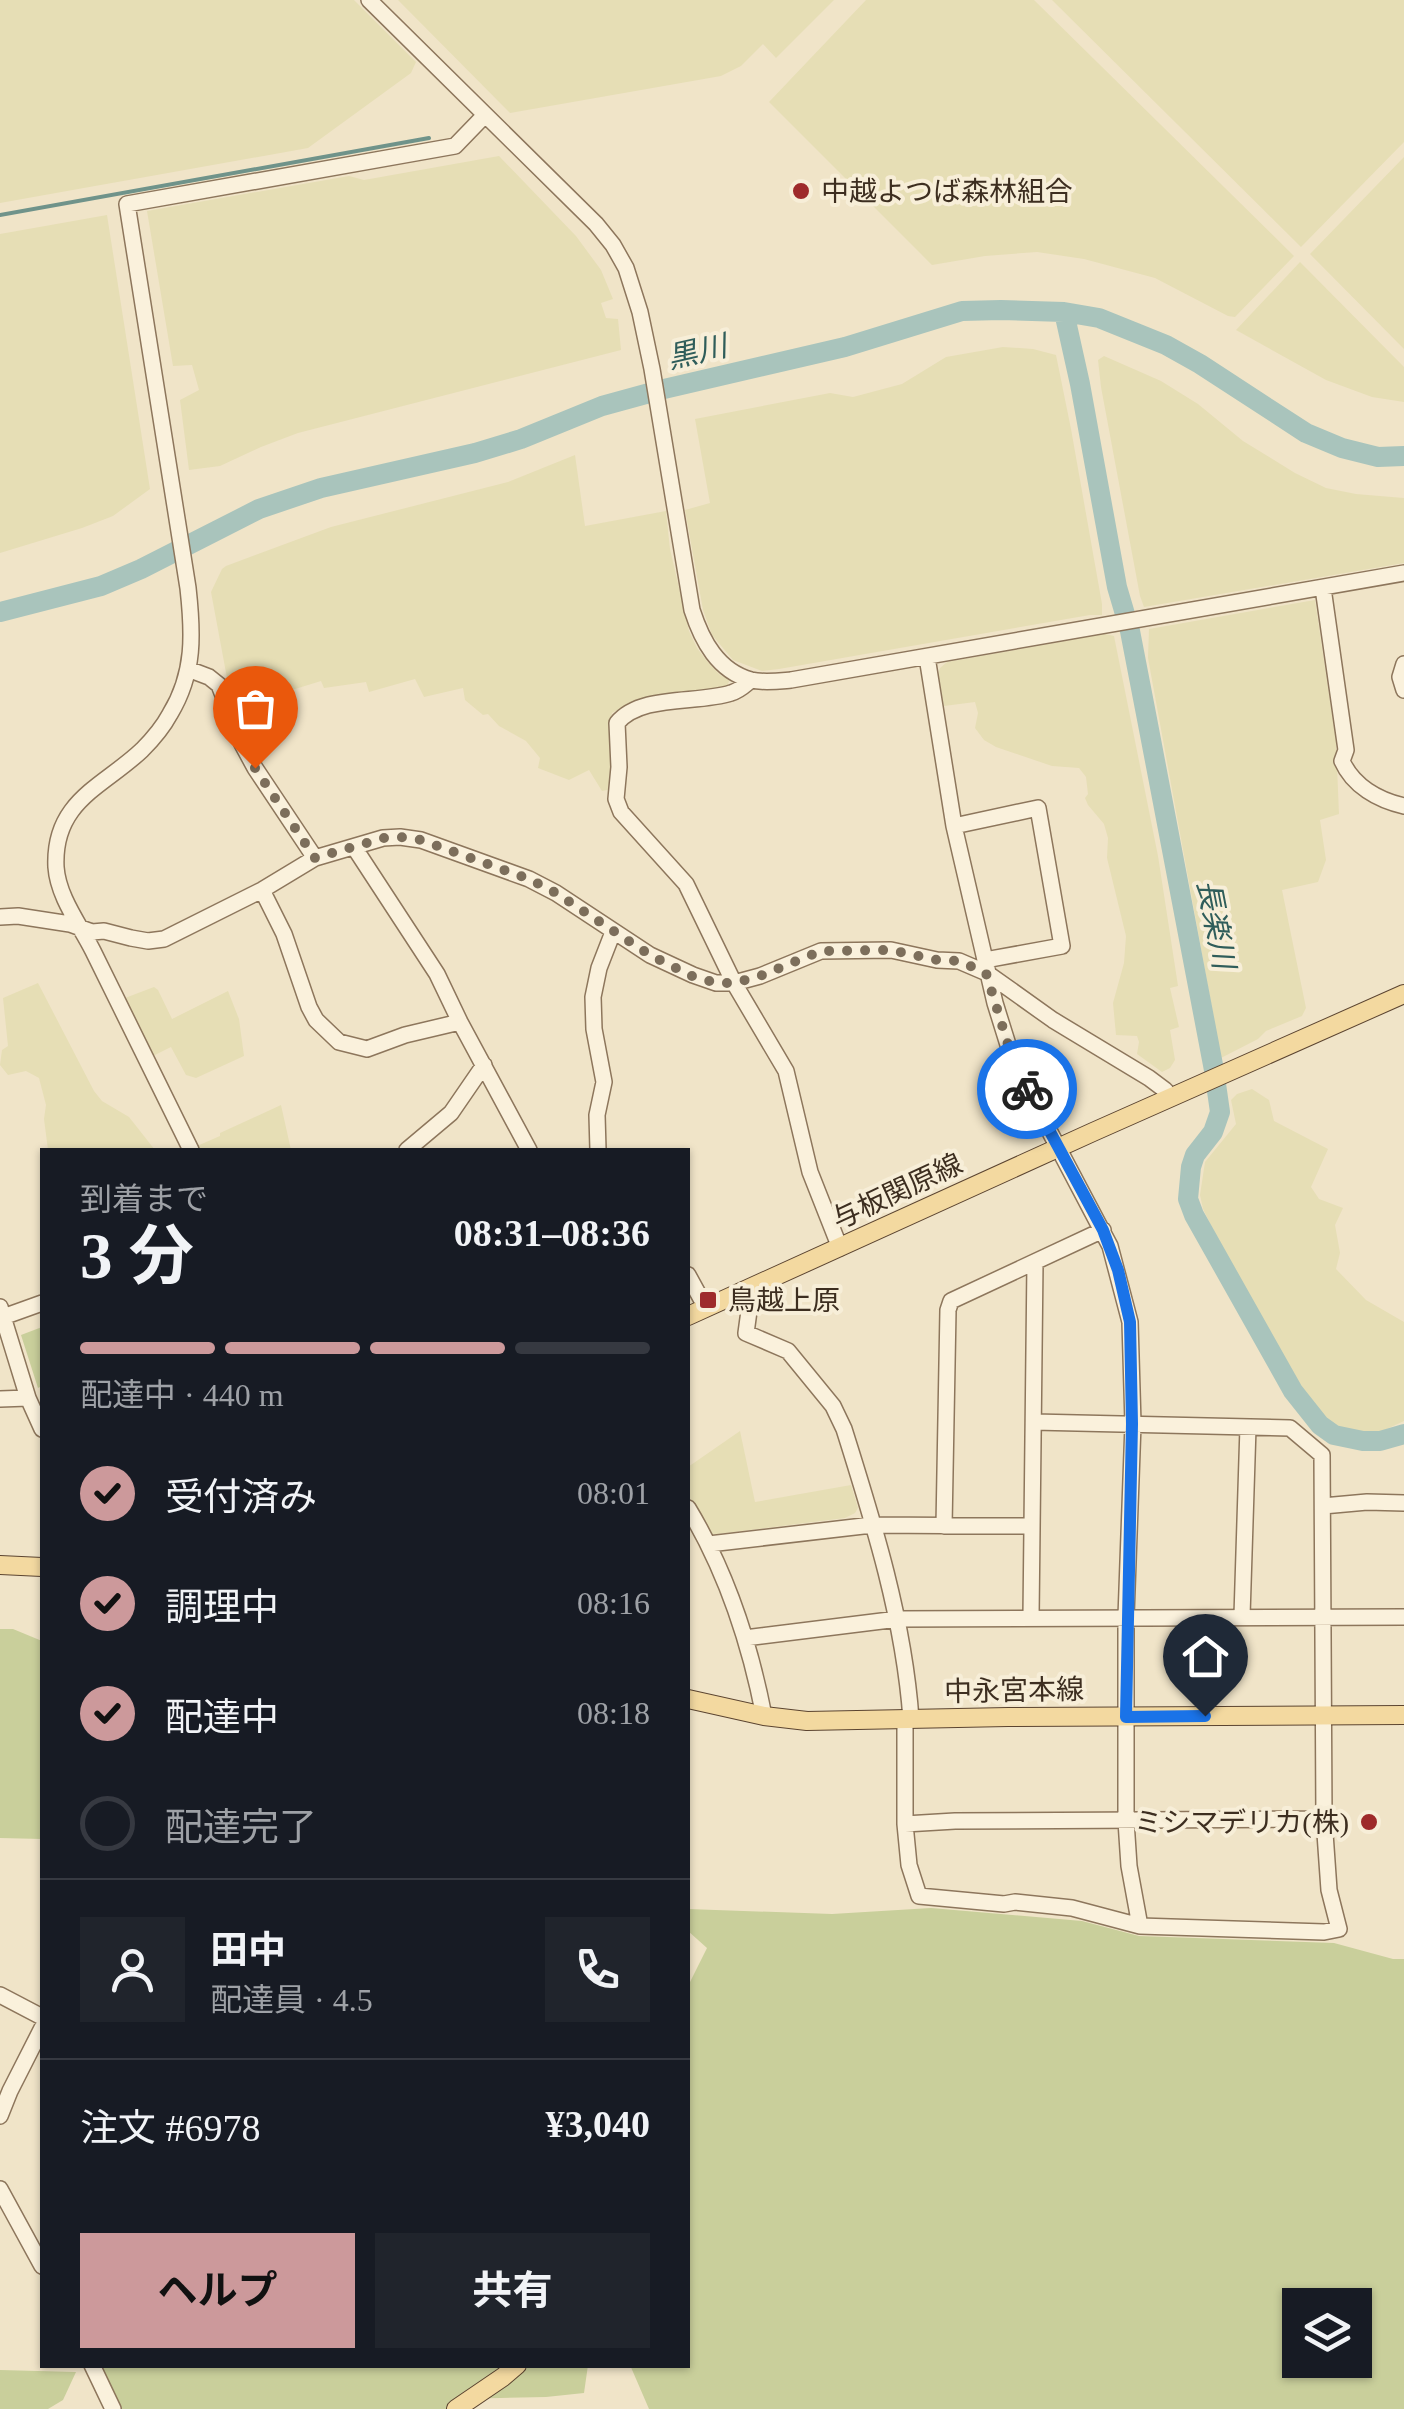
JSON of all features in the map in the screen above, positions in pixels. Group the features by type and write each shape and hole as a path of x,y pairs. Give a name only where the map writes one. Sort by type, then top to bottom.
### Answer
{"main road":[{"name":"与板関原線","path":"690,1315 1404,994"},
{"path":"0,1565 40,1567"},
{"name":"中永宮本線","path":"690,1699 807,1721 1404,1715"},
{"path":"456,2409 513,2368"}],"street":[{"path":"368,0 596,224 626,268 652,370 696,624 716,659 738,674 751,680 791,680 1404,573"},
{"path":"190,1148 60,889 57,857 71,810 156,735 176,702 188,670 193,628 127,204 455,146 485,115"},
{"path":"1323,588 1346,772 1366,790 1404,806"},
{"path":"927,657 954,826 986,967 1014,1064 1103,1230 1118,1270 1130,1322 1126,1821 1140,1926"},
{"path":"1404,664 1400,678 1404,690"},
{"path":"188,670 219,685 255,768 315,858"},
{"path":"751,680 732,693 644,706 628,712 617,723 620,766 616,799 621,812 686,884 734,983 786,1071 810,1172 840,1248"},
{"path":"954,826 1038,808 1062,946 986,967"},
{"path":"0,917 18,916 148,941 164,939 262,890 315,858 384,838 421,840 529,879 650,955 716,983 760,976 821,951 891,950 986,967 1053,1020 1149,1078 1172,1098"},
{"path":"354,846 437,974 528,1148"},
{"path":"262,890 284,934 309,1007 316,1020 340,1042 367,1049 460,1022"},
{"path":"598,1148 597,1115 604,1082 594,1030 593,997 612,932"},
{"path":"409,1148 451,1113 484,1065"},
{"path":"944,1526 951,1301 1103,1230"},
{"path":"1031,1617 1035,1262"},
{"path":"690,1279 706,1308"},
{"path":"752,1288 746,1333 788,1351 833,1406 844,1429 898,1618 908,1685 905,1824 909,1865 919,1896 1072,1908 1140,1926 1324,1932 1339,1928 1329,1890 1324,1820 1322,1455 1290,1428 1034,1422"},
{"path":"40,1303 2,1312 40,1425"},
{"path":"0,1399 28,1398"},
{"path":"1242,1616 1248,1427"},
{"path":"1322,1506 1404,1503"},
{"path":"690,1511 710,1544 746,1638 764,1716"},
{"path":"710,1544 872,1525 1032,1526"},
{"path":"746,1638 898,1618 1404,1618"},
{"path":"905,1824 1324,1820"},
{"path":"0,1995 40,2016"},
{"path":"0,2116 40,2032"},
{"path":"0,2189 40,2262"},
{"path":"93,2368 113,2409"}],"shaded area":[{"path":"0,0 354,0 416,62 411,73 308,148 0,203"},
{"path":"398,0 834,0 776,58 763,44 741,66 721,76 510,113"},
{"path":"866,0 1034,0 1294,256 1235,317 1155,278 1084,259 1037,252 932,265 769,102"},
{"path":"1052,0 1404,0 1404,142 1301,247"},
{"path":"499,156 576,236 601,270 613,299 601,303 606,318 618,319 621,350 298,433 220,466 189,470 180,400 199,390 192,365 173,366 147,211 349,176 364,180"},
{"path":"1404,157 1404,349 1310,254"},
{"path":"107,215 150,489 113,516 0,553 0,234"},
{"path":"1300,262 1404,367 1404,402 1372,397 1326,380 1236,330"},
{"path":"1003,347 1056,355 1102,615 779,669 762,671 733,660 712,635 703,610 685,510 710,503 695,419 830,393 853,397 902,384 946,357"},
{"path":"1104,356 1161,381 1198,404 1243,441 1326,488 1404,498 1404,563 1144,607 1101,387 1098,360"},
{"path":"575,455 585,526 666,511 670,549 689,631 707,661 720,675 730,679 726,689 630,703 612,713 612,789 602,791 589,770 569,780 538,768 540,758 526,741 465,700 463,688 424,697 415,679 369,692 366,682 324,688 321,681 283,689 268,672 227,678 211,592 226,566 331,527 508,482"},
{"path":"1315,600 1336,742 1339,814 1320,820 1326,860 1318,882 1282,890 1306,1008 1302,1016 1266,1031 1221,1058 1148,658 1149,629"},
{"path":"1105,634 1114,636 1158,856 1178,986 1170,988 1179,1027 1170,1030 1175,1060 1162,1072 1137,1054 1137,1036 1116,1035 1113,1003 1124,963 1126,936 1107,858 1108,838 1104,824 1085,798 1086,777 1079,768 1052,766 984,740 975,728 975,702 944,706 938,674 947,662"},
{"path":"38,983 94,1091 102,1101 129,1117 153,1148 48,1148 46,1105 39,1078 26,1071 8,1075 0,1065 2,1050 8,1046 3,998"},
{"path":"154,987 172,1019 228,991 239,1019 244,1056 196,1078 186,1075 171,1047 151,1057 125,998"},
{"path":"1252,1089 1269,1100 1274,1121 1328,1149 1311,1187 1319,1199 1343,1208 1335,1225 1340,1253 1336,1269 1366,1300 1404,1322 1404,1421 1378,1433 1338,1428 1308,1401 1239,1282 1203,1209 1200,1195 1205,1162 1236,1124 1231,1100"},
{"path":"281,1105 291,1148 198,1148 220,1133"},
{"path":"740,1431 755,1502 851,1485 858,1508 845,1518 709,1535 690,1498 690,1466"}],"green space":[{"path":"40,1328 38,1388 21,1335"},
{"path":"0,1629 13,1629 40,1640 40,1839 0,1838"},
{"path":"931,1908 1082,1921 1139,1936 1334,1943 1404,1959 1404,2409 649,2409 631,2368 690,2368 690,1982 707,1948 690,1933 690,1909 832,1914"},
{"path":"90,2368 588,2368 584,2393 459,2399 446,2409 105,2409"},
{"path":"0,2370 76,2372 63,2400 48,2409 0,2409"}],"waterway":[{"path":"0,215 429,138"},
{"name":"黒川","path":"0,612 101,586 259,509 321,488 475,453 602,406 845,347 962,311 1064,312 1099,318 1166,345 1306,433 1378,457 1404,456"},
{"name":"長楽川","path":"1064,312 1117,587 1130,631 1220,1112 1213,1132 1195,1155 1188,1199 1293,1391 1320,1425 1334,1435 1363,1441 1404,1434"}],"way so far":[{"path":"255,768 315,858 384,838 421,840 529,879 650,955 716,983 760,976 821,951 891,950 959,961 986,973 1014,1064 1027,1089"}],"place":[{"name":"中越よつば森林組合","path":"801,191"},
{"name":"鳥越上原","path":"708,1300"},
{"name":"ミシマデリカ(株)","path":"1369,1822"}],"route":[{"path":"1027,1089 1103,1230 1118,1270 1130,1322 1132,1424 1126,1717 1205,1716"}]}
